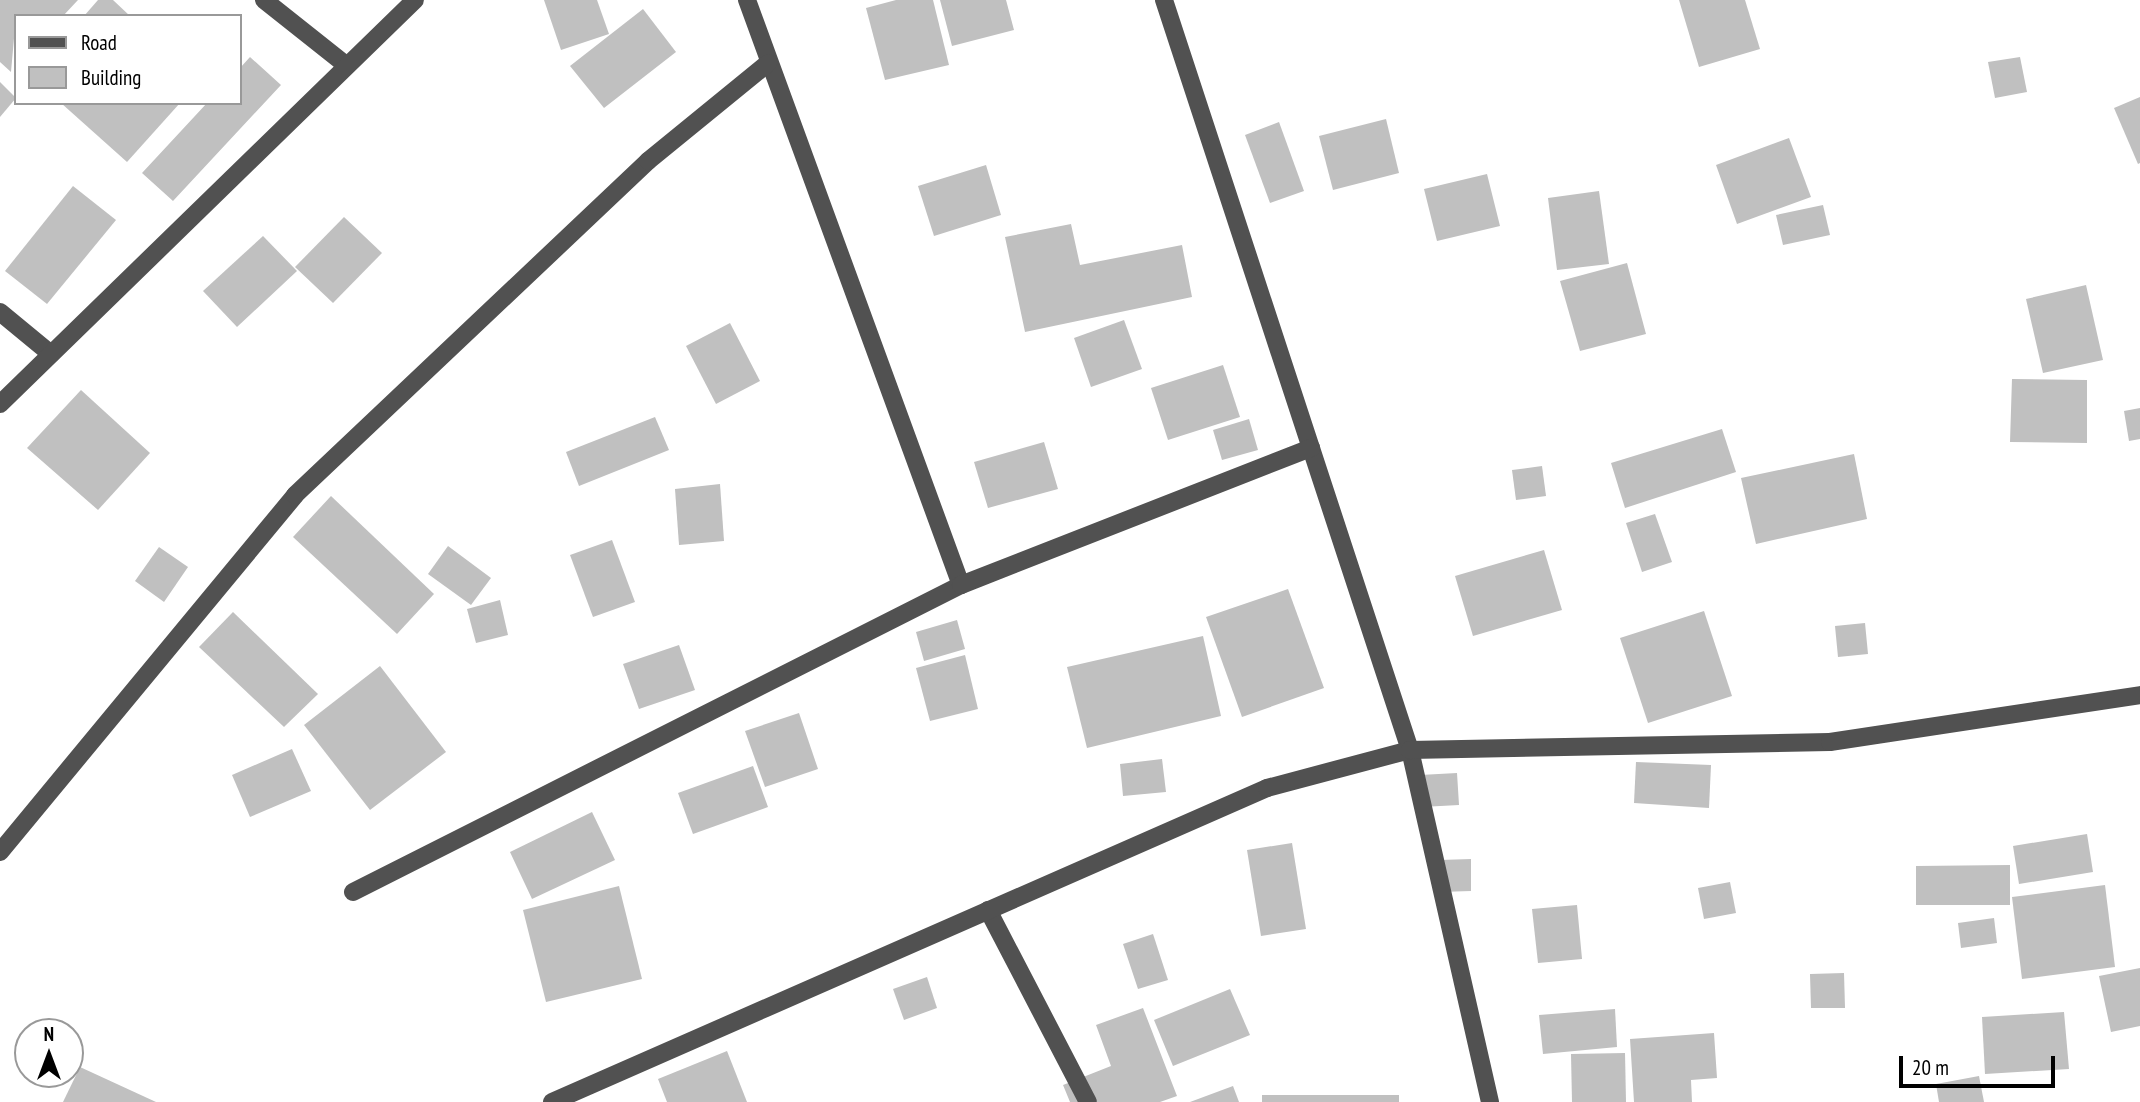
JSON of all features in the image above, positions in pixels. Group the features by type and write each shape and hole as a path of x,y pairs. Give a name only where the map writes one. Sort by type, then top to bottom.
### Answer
{"street":[{"path":"264,0 346,65"},
{"path":"0,404 415,0"},
{"path":"747,0 961,584"},
{"path":"1164,0 1410,750 1490,1102"},
{"path":"0,852 295,495 648,161 768,63"},
{"path":"0,312 51,354"},
{"path":"353,892 961,584 1311,448"},
{"path":"552,1102 1267,788 1410,750 1830,742 2140,695"},
{"path":"988,910 1088,1102"}],"building":[{"path":"0,0 78,0 65,14 14,14 11,72 0,62"},
{"path":"98,0 113,0 128,14 86,14"},
{"path":"544,0 597,0 609,34 561,50"},
{"path":"896,0 933,0 949,65 885,80 866,8"},
{"path":"940,0 1006,0 1014,30 952,46"},
{"path":"1679,0 1745,0 1760,49 1699,67"},
{"path":"643,9 676,52 604,108 570,66"},
{"path":"250,57 281,85 173,201 142,173 205,105 242,105 242,66"},
{"path":"2020,57 2027,92 1995,98 1988,62"},
{"path":"0,82 14,96 14,100 0,117"},
{"path":"2140,97 2140,163 2138,164 2114,108"},
{"path":"63,105 178,105 127,162"},
{"path":"1386,119 1399,173 1333,190 1319,136"},
{"path":"1279,122 1304,191 1270,203 1245,135"},
{"path":"1789,138 1811,197 1737,224 1716,165"},
{"path":"986,165 1001,215 934,236 918,186"},
{"path":"1487,174 1500,226 1437,241 1424,189"},
{"path":"73,186 116,220 47,304 5,271"},
{"path":"1599,191 1609,264 1557,270 1548,198"},
{"path":"1823,205 1830,235 1783,245 1776,215"},
{"path":"344,217 382,253 333,303 295,267"},
{"path":"1071,224 1080,265 1182,245 1192,297 1025,332 1005,237"},
{"path":"263,236 297,271 237,327 203,291"},
{"path":"1627,263 1646,334 1580,351 1560,281"},
{"path":"2086,285 2103,360 2043,373 2026,299"},
{"path":"1124,320 1142,369 1091,387 1074,338"},
{"path":"730,323 760,381 716,404 686,346"},
{"path":"1223,365 1240,417 1168,440 1151,388"},
{"path":"2012,379 2087,380 2087,443 2010,442"},
{"path":"81,390 150,453 98,510 27,448"},
{"path":"2140,408 2140,439 2129,441 2124,411"},
{"path":"655,417 669,450 579,486 566,452"},
{"path":"1249,419 1258,450 1222,460 1213,430"},
{"path":"1722,429 1736,472 1625,508 1611,463"},
{"path":"1044,442 1058,489 988,508 974,462"},
{"path":"1854,454 1867,519 1756,544 1741,478"},
{"path":"1542,466 1546,496 1516,500 1512,470"},
{"path":"720,484 724,541 679,545 675,489"},
{"path":"331,496 434,594 397,634 293,537"},
{"path":"1655,514 1672,562 1642,572 1626,523"},
{"path":"612,540 635,602 593,617 570,555"},
{"path":"448,546 491,578 471,605 428,574"},
{"path":"159,547 188,567 164,602 135,581"},
{"path":"1544,550 1562,610 1473,636 1455,576"},
{"path":"1288,589 1324,688 1242,717 1206,617"},
{"path":"500,600 508,635 476,643 467,609"},
{"path":"1704,611 1732,696 1648,723 1620,638"},
{"path":"233,612 318,694 284,727 199,647"},
{"path":"957,620 965,649 924,661 916,632"},
{"path":"1865,623 1868,654 1838,657 1835,626"},
{"path":"1203,636 1221,716 1087,748 1067,667"},
{"path":"679,645 695,690 639,709 623,664"},
{"path":"965,655 978,709 930,721 916,668"},
{"path":"380,666 446,752 370,810 304,725"},
{"path":"799,713 818,769 765,787 745,731"},
{"path":"292,749 311,791 250,817 232,775"},
{"path":"1162,759 1166,792 1123,796 1120,764"},
{"path":"1636,762 1711,765 1709,808 1634,803"},
{"path":"753,766 768,807 693,834 678,793"},
{"path":"1457,773 1459,805 1422,807 1420,775"},
{"path":"592,812 615,860 532,899 510,852"},
{"path":"2087,834 2093,872 2019,884 2013,846"},
{"path":"1292,843 1306,929 1261,936 1247,850"},
{"path":"1471,859 1471,891 1440,892 1439,860"},
{"path":"2010,865 2010,905 1916,905 1916,866"},
{"path":"1730,882 1736,913 1704,919 1698,888"},
{"path":"2105,885 2115,967 2022,979 2012,897"},
{"path":"619,886 642,979 546,1002 523,910"},
{"path":"1577,905 1582,959 1538,963 1532,909"},
{"path":"1994,918 1997,943 1961,948 1958,923"},
{"path":"1153,934 1168,980 1138,989 1123,944"},
{"path":"2140,968 2140,1026 2111,1032 2099,976"},
{"path":"1844,973 1845,1008 1811,1008 1810,974"},
{"path":"927,977 937,1008 904,1020 893,989"},
{"path":"1230,989 1250,1035 1173,1066 1154,1020"},
{"path":"1143,1008 1177,1096 1160,1102 1070,1102 1063,1085 1111,1066 1096,1025"},
{"path":"1615,1009 1617,1047 1543,1054 1539,1015"},
{"path":"2064,1012 2069,1069 1985,1074 1982,1017"},
{"path":"1714,1033 1717,1078 1691,1080 1692,1102 1634,1102 1630,1039"},
{"path":"727,1051 747,1102 667,1102 658,1079"},
{"path":"1625,1053 1626,1102 1572,1102 1571,1054"},
{"path":"84,1069 156,1102 63,1102 70,1088 84,1088"},
{"path":"1979,1076 1984,1102 1939,1102 1936,1084"},
{"path":"1233,1086 1239,1102 1190,1102"},
{"path":"1262,1095 1399,1095 1399,1102 1262,1102"}]}
